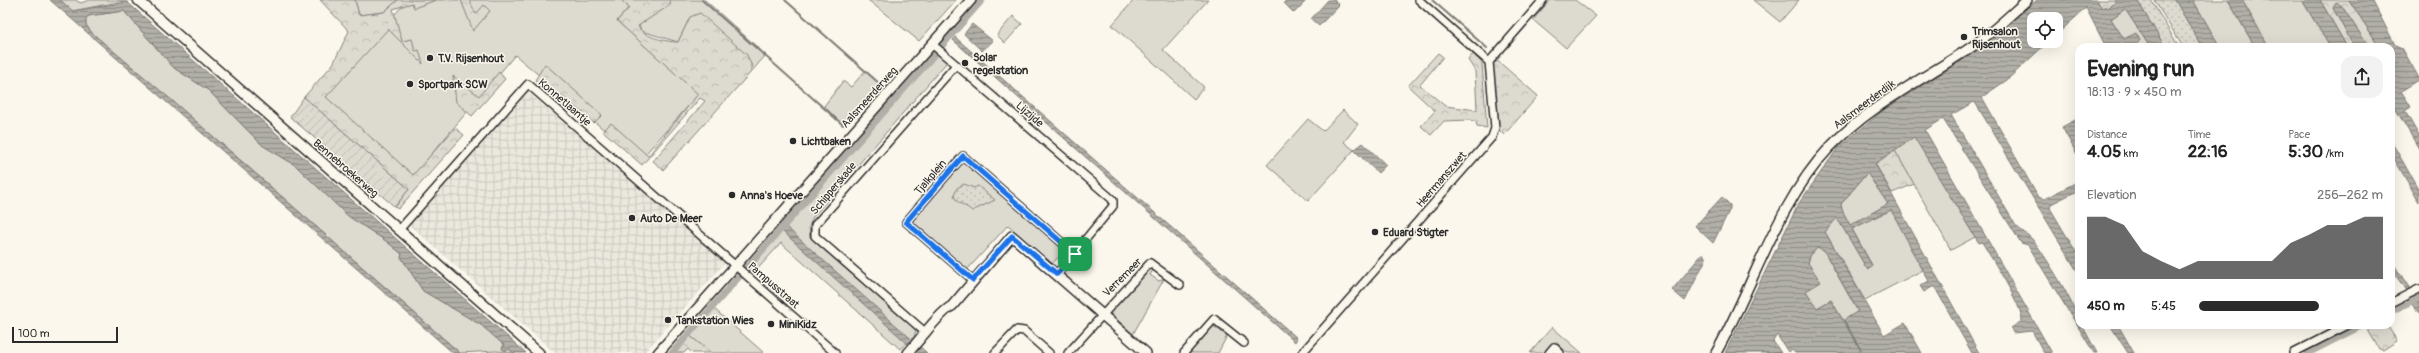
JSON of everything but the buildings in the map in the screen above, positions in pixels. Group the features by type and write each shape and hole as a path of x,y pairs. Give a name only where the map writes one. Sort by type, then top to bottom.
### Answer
{"street":[{"name":"Bennebroekerweg","path":"138,0 539,353"},
{"name":"Aalsmeerderweg","path":"658,353 936,49 971,0"},
{"path":"1419,0 1489,62 1543,0"},
{"name":"Aalsmeerderdijk","path":"1716,353 1801,184 1829,148 1850,128 1883,102 1968,49 2028,0"},
{"name":"Lijzijde","path":"936,49 1113,200 1113,206 1075,254"},
{"name":"Heermanszwet","path":"1307,351 1492,137 1495,128 1489,62"},
{"name":"Schipperskade","path":"923,337 815,236 814,229 871,160 956,65"},
{"name":"Konnetlaantje","path":"399,230 528,84 736,267"},
{"name":"Tjalkplein","path":"973,280 906,222 963,156 1075,254"},
{"name":"Verremeer","path":"973,280 1012,236 1146,353"},
{"path":"1057,274 1075,254"},
{"name":"Verremeer","path":"1102,314 1150,263 1180,285"},
{"name":"Pampusstraat","path":"736,267 835,353"},
{"path":"908,353 923,337 941,313 952,306 973,280"},
{"path":"2395,301 2417,290"},
{"path":"1068,353 1102,314"},
{"path":"1184,353 1214,319 1244,343"},
{"path":"2293,353 2340,329"},
{"path":"996,353 1017,330 1024,332 1049,353"},
{"path":"1549,353 1554,347 1560,353"}],"shaded area":[{"path":"50,0 60,0 73,11 127,2 526,353 514,353 509,349 506,351 502,349 504,345 481,325 423,291 401,257 402,254 386,241 348,216 295,165 262,145 208,90 174,68 124,11 88,16 86,19 86,25 92,33 174,102 460,353 453,353"},
{"path":"1286,0 1307,0 1294,13 1284,3"},
{"path":"1328,0 1334,0 1339,5 1319,26 1311,19"},
{"path":"2037,0 2098,0 2097,1 2102,8 2106,6 2108,8 2115,3 2115,0 2137,0 2163,43 2147,43 2125,9 2111,19 2124,39 2136,33 2140,40 2137,43 2104,43 2086,8 2063,29 2063,12 2027,12 2027,48 2041,48 2007,80 1982,97 2038,197 2044,199 2075,183 2075,192 2051,204 2050,208 2075,250 2075,267 1976,104 1974,102 1951,115 2016,226 2033,240 2045,257 2073,307 2075,312 2075,322 2028,245 2021,243 1943,119 1925,130 2052,353 2044,353 2032,331 2013,333 2011,328 2022,321 2021,314 2012,294 1982,242 1979,243 1975,237 1914,137 1875,164 1979,353 1972,353 1934,286 1924,292 1920,286 1929,281 1891,210 1852,229 1872,266 1867,269 1837,218 1825,232 1884,335 1905,323 1922,353 1863,353 1844,320 1858,311 1824,251 1817,248 1810,256 1808,263 1821,282 1806,291 1817,308 1831,300 1861,351 1856,353 1795,353 1792,350 1788,352 1777,335 1773,341 1781,353 1725,353 1799,203 1838,148 1885,109 1972,54","holes":["1867,173 1888,204 1850,225 1842,210 1841,204"]},
{"path":"2175,0 2193,0 2218,43 2200,43"},
{"path":"2228,0 2242,0 2267,43 2253,43"},
{"path":"2302,0 2320,0 2345,43 2328,43"},
{"path":"2349,0 2372,0 2394,43 2377,43"},
{"path":"2336,3 2341,5 2366,43 2352,43 2333,8"},
{"path":"972,24 993,41 982,51 964,34"},
{"path":"955,37 1297,338 1295,342 953,40"},
{"path":"2395,45 2402,48 2419,78 2419,80 2401,91 2411,107 2405,111 2419,136 2419,149 2395,108"},
{"path":"528,92 726,262 644,353 555,353 408,224"},
{"path":"2075,120 2075,151 2062,127"},
{"path":"1363,143 1386,165 1378,173 1354,150"},
{"path":"2395,148 2419,190 2419,202 2395,160"},
{"path":"1722,197 1730,205 1730,209 1713,243 1695,226"},
{"path":"785,226 927,353 918,353 782,231"},
{"path":"1703,253 1706,259 1685,301 1672,290"},
{"path":"2395,266 2414,295 2419,295 2419,313 2408,300 2410,297 2395,274"},
{"path":"2079,329 2084,329 2097,353 2094,353"},
{"path":"2113,329 2120,329 2134,353 2128,353"}],"green space":[{"path":"60,0 75,0 81,3 89,0 129,0 72,11"},
{"path":"320,0 355,0 359,15 384,12 398,0 436,0 414,8 412,3 393,9 402,41 412,39 415,51 419,50 423,64 388,29 326,97 413,175 455,128 464,135 398,209 395,207 409,189 304,97 333,64 349,31"},
{"path":"355,0 398,0 384,12 359,15"},
{"name":"Sportpark SCW","path":"408,0 621,0 629,7 617,21 699,94 640,160 515,55 413,176 319,95"},
{"path":"461,0 469,0 476,14 484,5 490,11 473,31"},
{"path":"621,0 670,0 670,5 638,26 640,30 650,36 668,41 678,42 690,17 700,13 747,55 751,64 751,72 663,170 653,161 705,101 700,98 642,165 603,131 611,123 648,156 698,94 617,21 629,8"},
{"path":"670,0 705,0 766,55 751,72 751,64 690,17 678,42 641,31 639,24 670,5"},
{"path":"868,0 956,0 919,41"},
{"path":"1134,0 1208,0 1163,50 1204,87 1194,99 1112,25"},
{"path":"1550,0 1575,0 1596,16 1566,48 1533,20"},
{"path":"1753,0 1799,0 1780,22"},
{"path":"2115,0 2115,3 2108,8 2102,8 2097,1"},
{"path":"2137,0 2151,0 2177,43 2163,43"},
{"path":"2154,0 2175,0 2200,43 2181,43"},
{"path":"2193,0 2228,0 2253,43 2218,43"},
{"path":"2242,0 2302,0 2328,43 2267,43"},
{"path":"2320,0 2349,0 2377,43 2366,43 2341,5 2333,8 2352,43 2345,43"},
{"path":"2125,9 2147,43 2137,43 2136,34 2124,39 2111,19"},
{"path":"124,11 174,68 208,90 262,145 295,165 348,216 386,241 402,254 401,257 423,291 481,325 504,345 502,348 509,349 514,353 496,351 460,353 230,151 92,33 86,25 85,19 88,16"},
{"path":"1013,16 1022,24 1005,43 997,35"},
{"path":"935,52 947,62 813,217 809,227 810,237 814,241 916,330 914,337 900,349 781,243 753,274 746,268"},
{"path":"1438,53 1443,57 1420,85 1445,106 1477,110 1475,71 1468,60 1473,54 1482,63 1487,128 1477,126 1476,122 1470,120 1444,121 1431,135 1421,126 1435,111 1408,86"},
{"path":"1498,61 1538,96 1504,135 1499,130 1492,64"},
{"path":"545,64 602,115 594,123 562,96 553,95 535,80"},
{"path":"865,71 880,84 843,125 824,106 843,81 851,87"},
{"path":"499,72 505,79 472,116 456,102 453,76 479,96"},
{"path":"304,97 409,189 395,207 290,117"},
{"path":"1343,110 1358,124 1344,142 1354,150 1308,201 1267,165 1308,119 1323,131"},
{"path":"1914,136 1975,237 1951,250 1894,149"},
{"path":"1894,149 1914,184 1892,193 1875,163"},
{"path":"962,159 1065,250 1052,264 1008,225 967,270 910,219"},
{"path":"1867,173 1888,204 1850,225 1842,210 1841,204"},
{"path":"964,184 974,188 978,186 995,200 972,211 960,203 954,196 957,188"},
{"path":"1891,210 1912,246 1910,248 1923,270 1865,300 1825,232 1837,217 1867,269 1872,265 1852,229"},
{"path":"1817,248 1824,251 1858,312 1844,320 1861,351 1831,300 1817,308 1806,291 1820,282 1808,263 1810,256"},
{"path":"1149,268 1153,270 1150,275 1159,281 1164,279 1133,334 1109,312"},
{"path":"712,307 764,353 711,353 688,334"},
{"path":"1211,327 1215,327 1227,336 1218,353 1186,353"},
{"path":"1552,327 1582,353 1568,353 1555,342 1544,353 1530,353"},
{"path":"2367,329 2390,329 2397,341 2383,350 2379,349"},
{"path":"688,334 711,353 692,353 688,349 684,353 671,353"}],"waterway":[{"path":"702,0 843,125"},
{"path":"785,0 880,84"},
{"path":"672,353 982,0"},
{"path":"1432,0 1487,48"},
{"path":"2395,309 2419,297"},
{"path":"2308,353 2355,329"}],"place":[{"name":"Trimsalon Rijsenhout","path":"1964,37"},
{"name":"T.V. Rijsenhout","path":"430,58"},
{"name":"Solar regelstation","path":"965,63"},
{"name":"Sportpark SCW","path":"410,84"},
{"name":"Lichtbaken","path":"793,141"},
{"name":"Anna's Hoeve","path":"732,195"},
{"name":"Auto De Meer","path":"632,218"},
{"name":"Eduard Stigter","path":"1375,232"},
{"name":"Tankstation Wies","path":"668,320"},
{"name":"MiniKidz","path":"771,324"}],"route":[{"path":"963,156 1075,254 1057,274 1012,236 973,280 906,222 963,156"}]}
